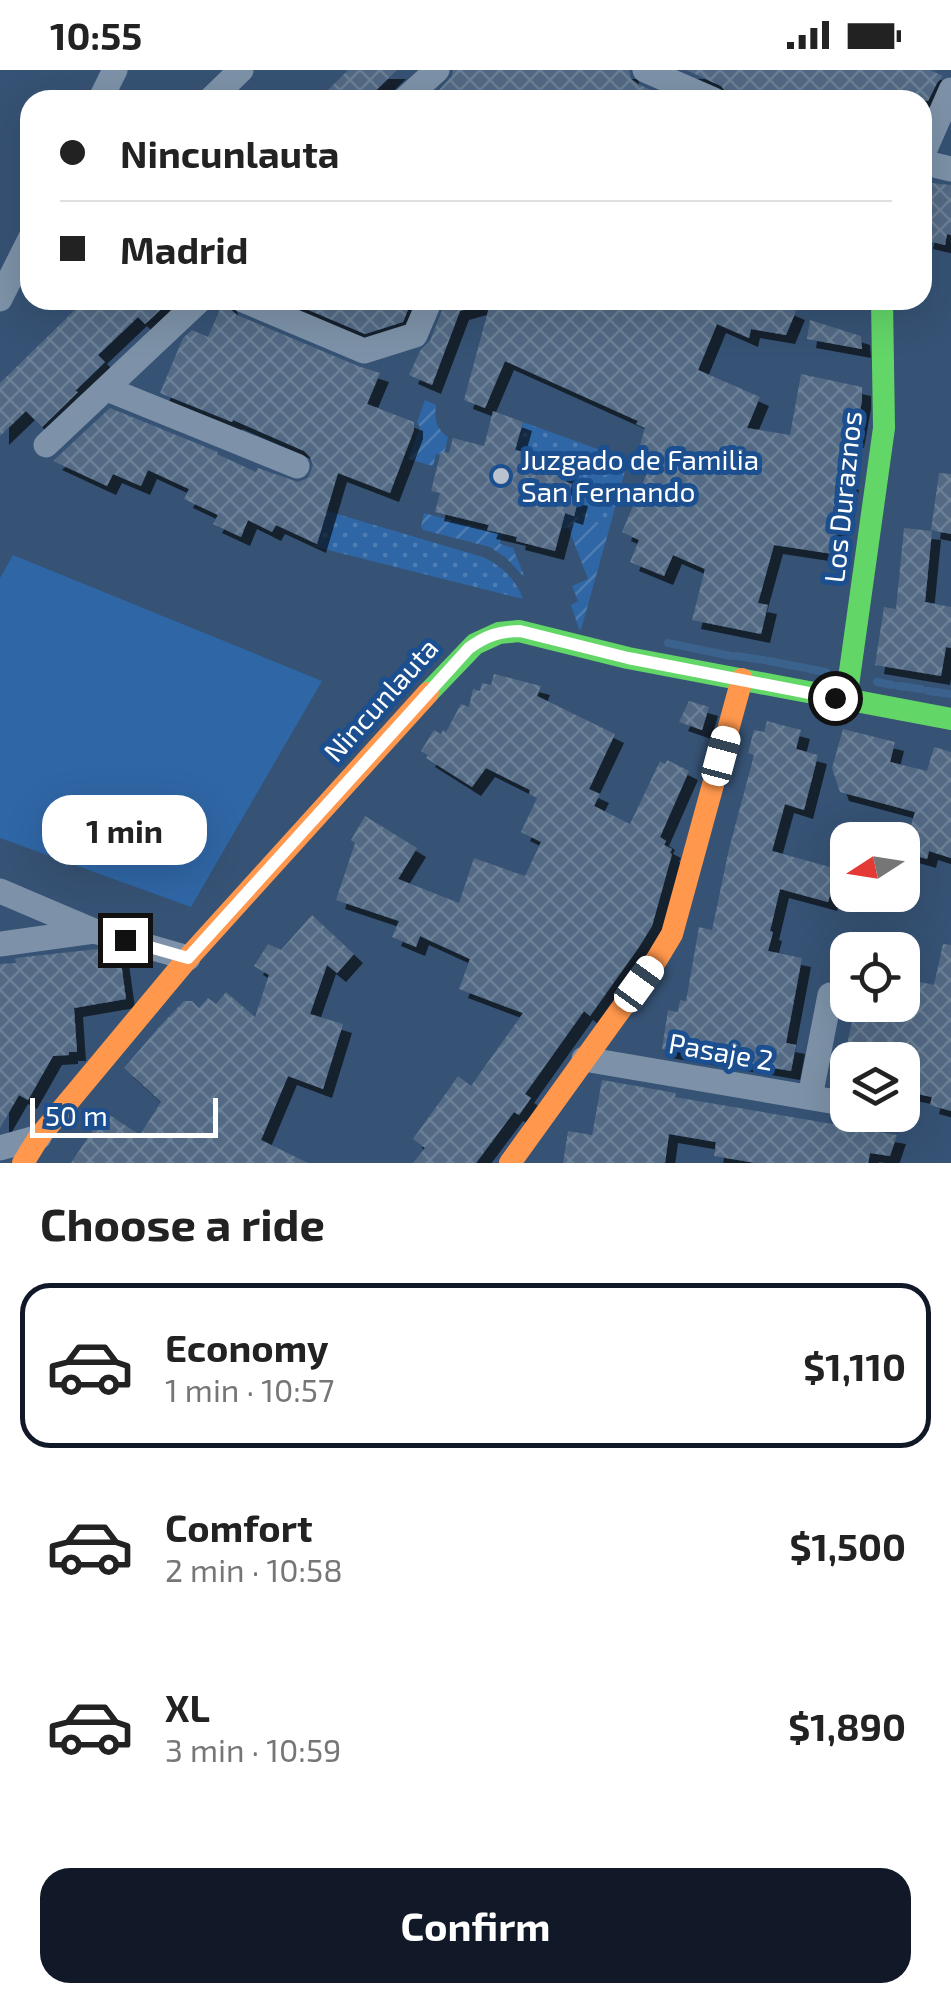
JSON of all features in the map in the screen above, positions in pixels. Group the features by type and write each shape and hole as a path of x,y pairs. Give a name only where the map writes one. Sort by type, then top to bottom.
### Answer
{"street":[{"path":"220,90 241,70"},
{"path":"415,90 437,70"},
{"path":"644,70 691,90"},
{"path":"932,135 951,90"},
{"path":"0,302 20,260"},
{"path":"0,302 20,285"},
{"path":"46,445 189,310"},
{"path":"267,310 364,351 415,335 426,310"},
{"name":"Los Duraznos","path":"846,700 884,428 882,310"},
{"path":"106,389 297,466"},
{"name":"Nincunlauta","path":"23,1163 39,1137 188,958 484,636 520,631 628,658 951,720"},
{"path":"510,1163 672,934 742,679"},
{"path":"0,891 94,931 188,958"},
{"path":"0,944 94,931"},
{"path":"810,1097 830,995"},
{"name":"Pasaje 2","path":"584,1059 830,1101"},
{"path":"0,1148 39,1137"}],"shaded area":[{"path":"425,400 436,405 437,423 448,437 444,455 436,454 433,466 408,459"},
{"path":"523,422 628,460 610,526 574,516 578,498 569,495 569,470 553,467 554,460 515,450"},
{"path":"327,511 483,557 508,574 523,599 316,547"},
{"path":"424,513 502,534 500,544 513,548 525,578 490,547 423,530"},
{"path":"565,513 610,526 581,630 571,605 578,601 572,586 588,579 568,527 561,530"},
{"path":"13,555 322,681 191,907 0,838 0,578"}],"building":[{"path":"348,70 397,70 376,90 328,90"},
{"path":"453,70 629,70 631,79 651,90 439,90"},
{"path":"686,70 930,70 943,76 932,93 724,90"},
{"path":"932,183 951,185 951,235 947,234 945,245 932,242"},
{"path":"75,310 160,310 145,324 138,317 98,355 105,362 42,427 26,411 0,436 0,383"},
{"path":"220,310 231,310 380,373 367,404 414,422 390,493 338,473 317,544 276,525 272,532 248,520 241,537 213,524 218,515 184,499 189,489 148,470 141,486 113,474 107,486 53,461 110,408 218,452 256,472 258,468 298,482 308,478 313,465 304,451 160,393 183,338 192,330 208,337"},
{"path":"309,310 408,310 403,322 365,334"},
{"path":"442,310 464,310 432,385 409,375 420,351 430,341"},
{"path":"488,310 794,310 786,335 751,329 749,338 717,324 698,370 760,397 747,428 790,435 801,374 862,387 855,439 847,438 840,479 850,481 833,554 774,545 758,603 768,605 761,634 692,620 705,569 673,555 664,576 630,562 639,540 622,532 650,466 635,462 645,428 636,424 638,421 505,361 485,408 464,400"},
{"path":"810,320 861,336 862,349 807,339"},
{"name":"Juzgado de Familia San Fernando","path":"493,411 523,422 515,450 555,460 553,467 569,471 569,495 579,497 574,516 565,513 555,551 487,530 489,525 435,512 440,493 431,491 441,451 449,453 453,438 484,446"},
{"path":"939,473 951,474 951,534 931,530"},
{"path":"904,528 932,531 925,602 951,607 951,648 946,647 941,676 875,665 884,607 896,609"},
{"path":"494,674 541,686 537,696 615,734 589,789 600,794 594,806 630,824 660,761 665,764 667,760 689,771 660,837 672,854 652,926 639,947 590,1016 584,1011 525,1094 531,1098 519,1115 514,1112 476,1163 413,1163 425,1148 413,1139 458,1076 471,1086 523,1013 459,989 470,959 420,936 416,947 392,937 399,921 336,900 355,843 351,840 365,816 417,848 398,879 459,903 474,858 525,876 541,842 521,832 537,798 529,794 530,790 486,768 472,787 421,751 434,730 446,732 461,704 469,707 473,689 480,691 482,683 491,685"},
{"path":"689,701 709,707 702,730 679,722"},
{"path":"767,721 801,730 796,749 818,755 804,810 785,804 772,851 830,867 828,902 780,889 770,931 773,932 768,951 802,958 786,1043 796,1045 791,1071 662,1049 668,1010 678,1012 680,1000 686,1001 699,927 712,930 754,755 748,753 754,730 764,732"},
{"path":"843,729 895,742 890,762 927,771 934,747 951,752 951,858 929,851 927,859 920,857 920,822 912,822 915,812 840,792 832,768"},
{"path":"312,915 354,954 337,973 327,965 310,1014 343,1024 323,1089 288,1076 261,1140 308,1163 71,1163 105,1112 140,1135 161,1102 124,1068 184,1001 192,1001 199,1008 208,998 216,1004 226,992 255,1017 269,975 254,966 268,944 281,950"},
{"path":"943,944 951,945 951,1111 930,1105 932,1097 920,1095 920,1042 848,1042 852,1022 920,1022 920,982 934,985"},
{"path":"98,949 120,955 126,999 74,1008 77,1052 53,1056 28,1100 19,1095 0,1128 0,964 16,963 15,958"},
{"path":"602,1080 676,1093 675,1097 830,1124 830,1132 897,1135 890,1156 870,1153 868,1163 756,1163 714,1156 716,1142 669,1134 665,1163 563,1163 568,1131 592,1135"}],"waterway":[{"path":"668,643 731,656"},
{"path":"736,656 764,660"},
{"path":"769,661 826,672"},
{"path":"877,682 892,685"},
{"path":"898,686 921,689"},
{"path":"928,691 951,694"}],"traffic: fast":[{"path":"846,700 884,428 882,310"},
{"path":"428,693 475,644 499,633 519,631 628,658 951,719"}],"traffic: slow":[{"path":"510,1163 672,934 742,679"},
{"path":"23,1163 39,1137 188,958 428,693"}],"place":[{"name":"Juzgado de Familia San Fernando","path":"501,476"}],"route":[{"path":"125,940 188,958 484,636 520,631 628,658 835,698"}]}
